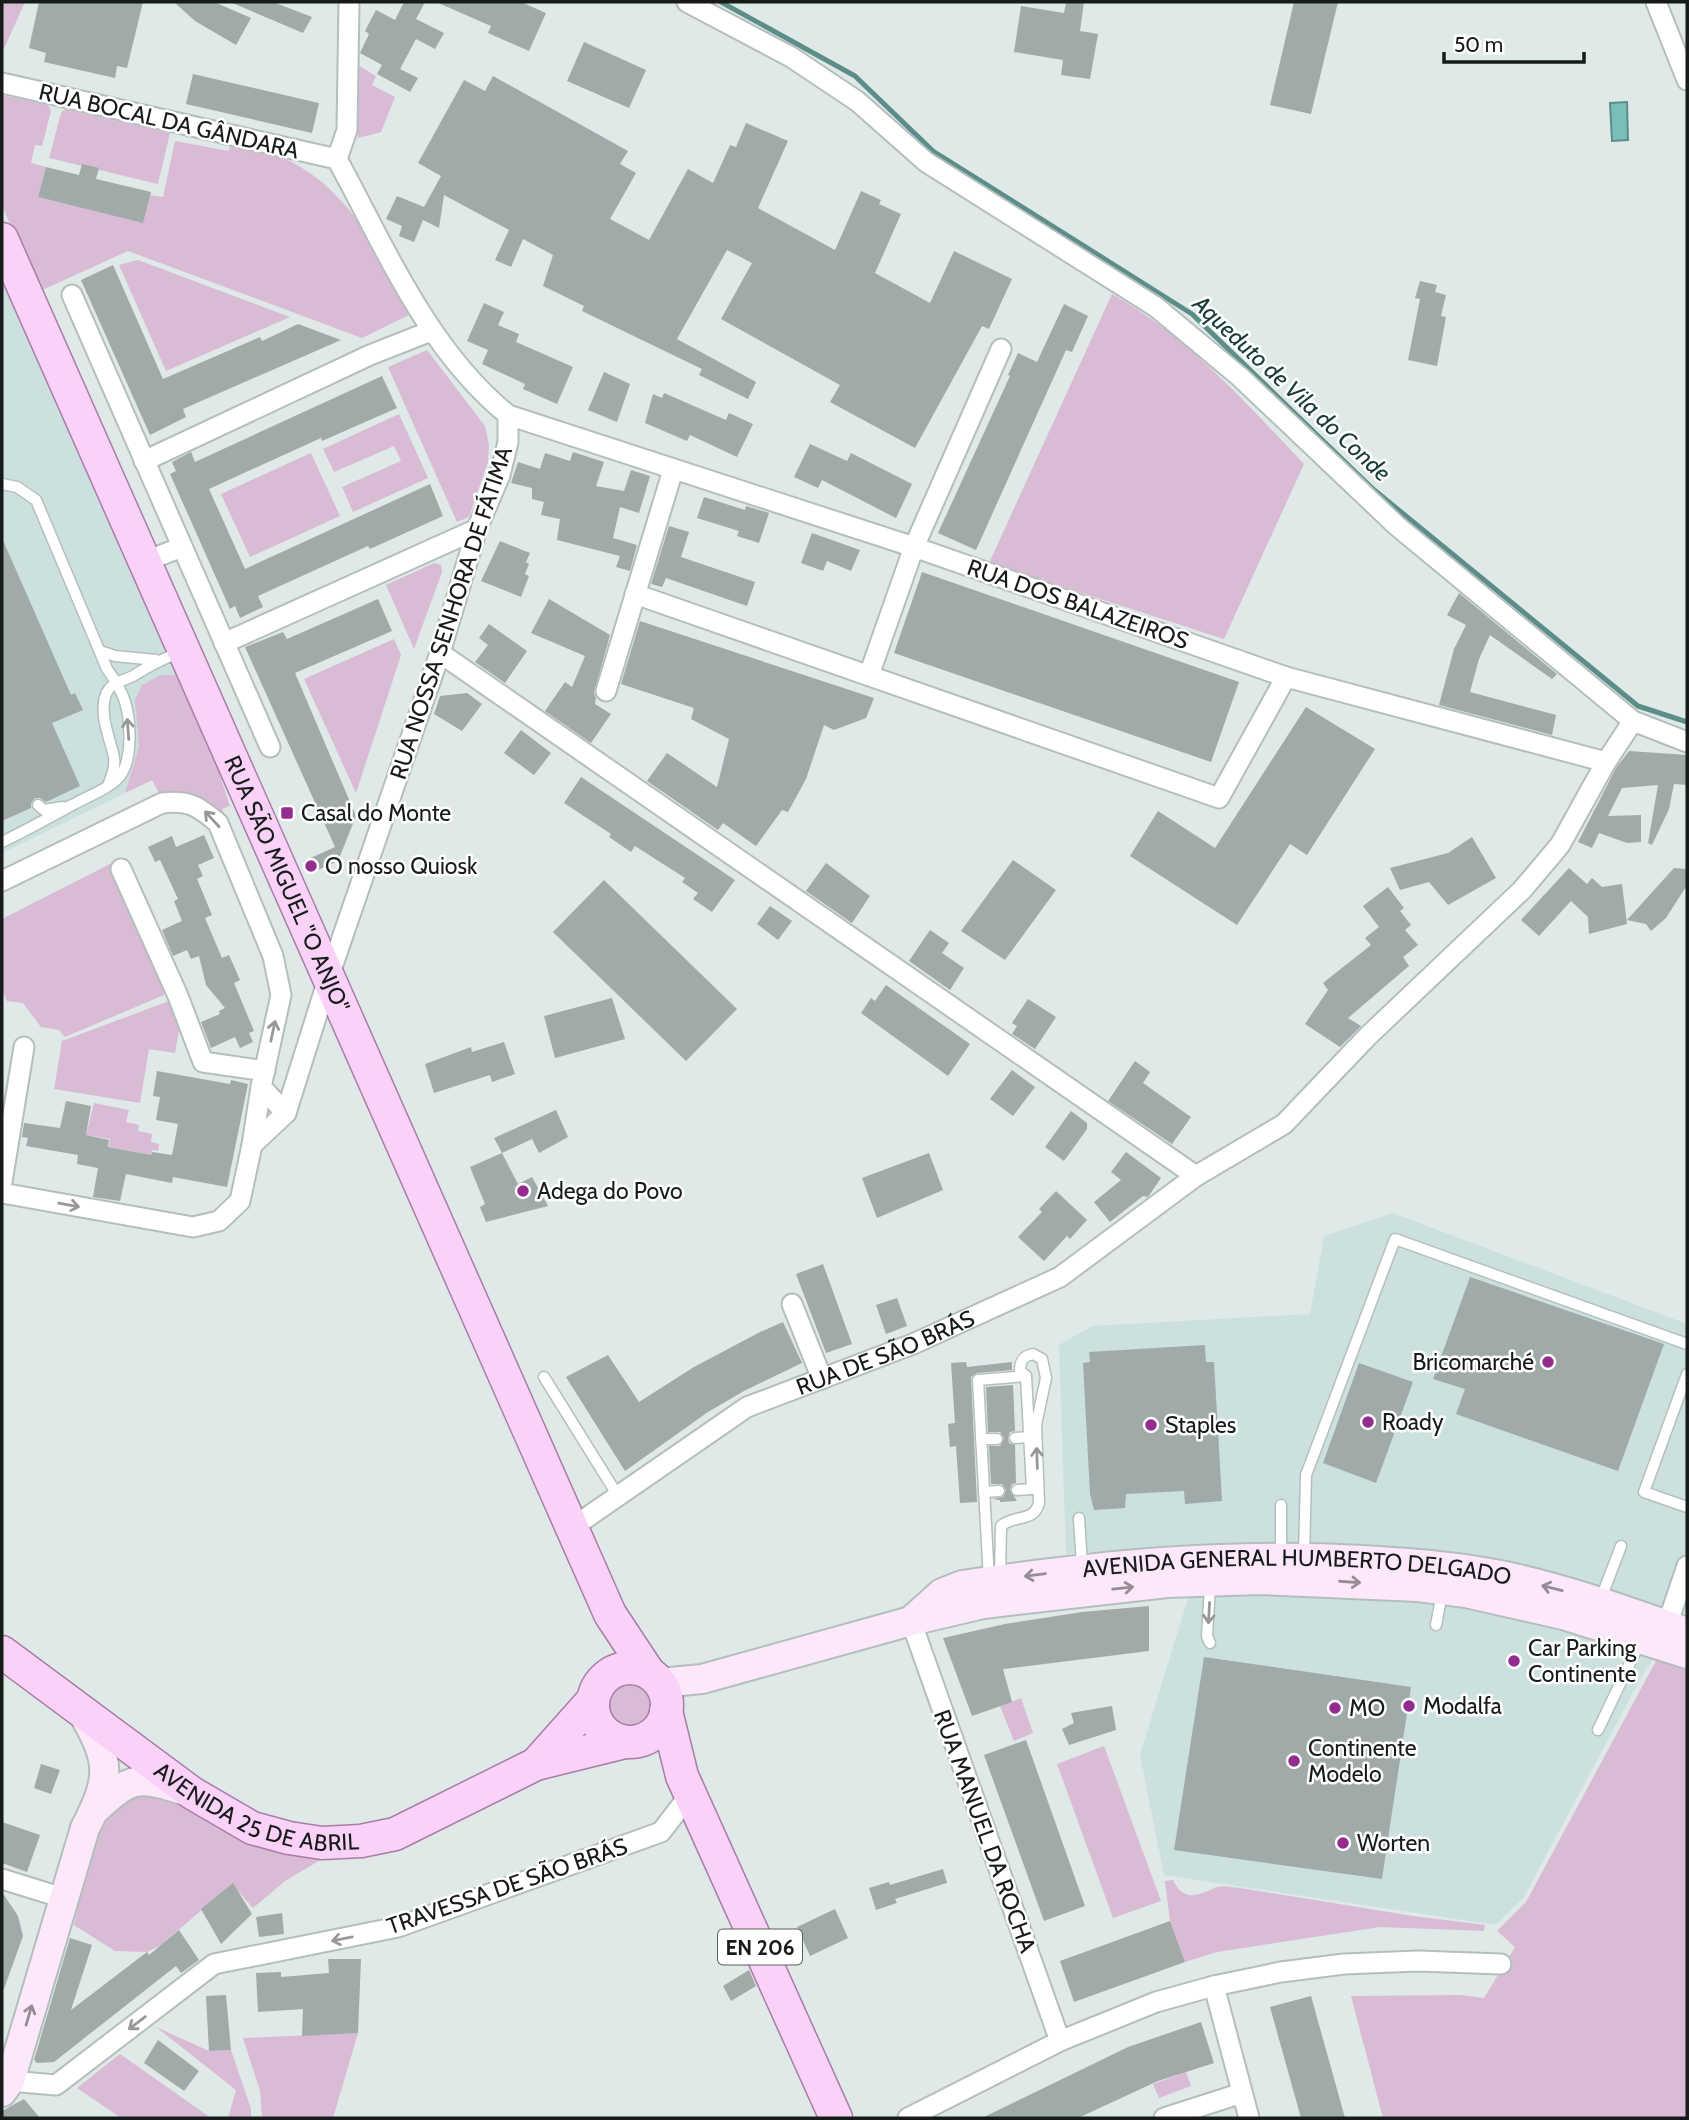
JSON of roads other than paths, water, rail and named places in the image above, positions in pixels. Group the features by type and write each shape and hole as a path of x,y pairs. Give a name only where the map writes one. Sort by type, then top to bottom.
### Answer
{"main road":[{"name":"RUA SÃO MIGUEL \"O ANJO\"","path":"4,246 145,561 171,656 329,976 573,1527"},
{"name":"EN 206","path":"573,1527 610,1614 660,1694 687,1784 836,2118"},
{"name":"AVENIDA GENERAL HUMBERTO DELGADO","path":"911,1621 942,1593 962,1585 1168,1560 1292,1556 1445,1566 1504,1576 1568,1592 1677,1628"},
{"name":"AVENIDA GENERAL HUMBERTO DELGADO","path":"660,1694 702,1679 911,1621 983,1604 1167,1583 1328,1581 1443,1590 1524,1604 1687,1654"},
{"name":"EN 206","path":"610,1614 593,1712 597,1723 604,1732 632,1742 687,1784"},
{"name":"AVENIDA 25 DE ABRIL","path":"2,1652 192,1793 253,1828 289,1839 322,1843 361,1841 395,1834 536,1764 632,1742"},
{"path":"596,1693 615,1671 638,1669 660,1694 658,1730 632,1742"},
{"name":"AVENIDA 25 DE ABRIL","path":"536,1764 596,1693"},
{"path":"6,2086 85,1828 106,1774 99,1741 83,1714"},
{"path":"93,1812 119,1788 133,1782 152,1781 192,1793"}],"street":[{"path":"337,159 347,130 349,2"},
{"path":"687,2 790,57 857,101 926,162 1156,307 1240,377 1397,526 1633,721 1687,742"},
{"path":"1656,2 1687,80"},
{"name":"RUA BOCAL DA GÂNDARA","path":"2,83 337,159"},
{"name":"RUA NOSSA SENHORA DE FÁTIMA","path":"286,1113 329,976 440,653 477,529 499,475 508,442 508,415 472,383 431,331 337,159"},
{"path":"72,295 270,747"},
{"path":"144,461 370,355 431,331"},
{"path":"869,675 914,547 1001,349"},
{"name":"RUA DOS BALAZEIROS","path":"508,415 914,547 1286,677 1606,762"},
{"path":"606,691 673,470"},
{"path":"224,643 477,529"},
{"path":"145,561 182,547"},
{"path":"635,594 1219,798 1286,677"},
{"path":"440,653 1196,1176"},
{"path":"1606,762 1633,721"},
{"name":"RUA DE SÃO BRÁS","path":"573,1527 747,1407 913,1344 1060,1276 1196,1176 1284,1124 1368,1036 1522,890 1560,845 1606,762"},
{"path":"2,881 162,803 182,801 202,809 218,823 273,956 281,995 240,1201 219,1221 192,1227 2,1192"},
{"path":"121,869 178,996 202,1062 263,1079 286,1113 252,1145"},
{"path":"2,1182 24,1047"},
{"path":"792,1304 822,1379"},
{"path":"1677,1628 1687,1566"},
{"name":"RUA MANUEL DA ROCHA","path":"911,1621 1060,2041"},
{"name":"TRAVESSA DE SÃO BRÁS","path":"6,2086 56,2085 214,1964 398,1927 661,1832 687,1784"},
{"path":"2,1879 63,1898"},
{"path":"908,2118 1060,2041 1156,2001 1213,1986 1281,1972 1344,1964 1418,1961 1501,1964"},
{"path":"1213,1986 1249,2118"},
{"path":"1164,2118 1242,2093"}],"lane":[{"path":"2,484 17,487 36,499 107,669 126,704 130,733 129,749 120,776 108,786 2,842"},
{"path":"100,651 115,656 171,656"},
{"path":"108,786 116,765 103,706 107,691 171,656"},
{"path":"107,669 118,676 131,677"},
{"path":"38,805 44,810 71,805"},
{"path":"1292,1556 1306,1475 1395,1239 1687,1344"},
{"path":"995,1580 1001,1526 1006,1522 1031,1516 1037,1512 1039,1503 1036,1426 1046,1378 1042,1359 1034,1354 1025,1356 1020,1363 1020,1371 1026,1376 1032,1489 1017,1490"},
{"path":"1687,1374 1644,1492 1687,1507"},
{"path":"995,1580 984,1492 978,1380 1026,1376"},
{"path":"544,1377 618,1496"},
{"path":"1015,1438 1029,1437"},
{"path":"981,1440 997,1439"},
{"path":"984,1492 999,1492"},
{"path":"1281,1505 1292,1556"},
{"path":"1079,1518 1083,1570"},
{"path":"1599,1602 1621,1546"},
{"path":"1210,1582 1207,1636 1210,1643"},
{"path":"1436,1625 1443,1590"},
{"path":"1598,1730 1642,1639"}],"water":[{"path":"1627,102 1628,140 1612,141 1610,103"}],"waterway":[{"name":"Aqueduto de Vila do Conde","path":"721,2 855,76 933,151 1192,314 1373,489 1638,706 1687,722"}],"place":[{"name":"Casal do Monte","path":"287,813"},
{"name":"O nosso Quiosk","path":"311,866"},
{"name":"Adega do Povo","path":"523,1191"},
{"name":"Bricomarché","path":"1548,1362"},
{"name":"Roady","path":"1368,1422"},
{"name":"Staples","path":"1151,1425"},
{"name":"Car Parking Continente","path":"1514,1661"},
{"name":"Modalfa","path":"1409,1706"},
{"name":"MO","path":"1335,1708"},
{"name":"Continente Modelo","path":"1294,1761"},
{"name":"Worten","path":"1343,1843"}]}
